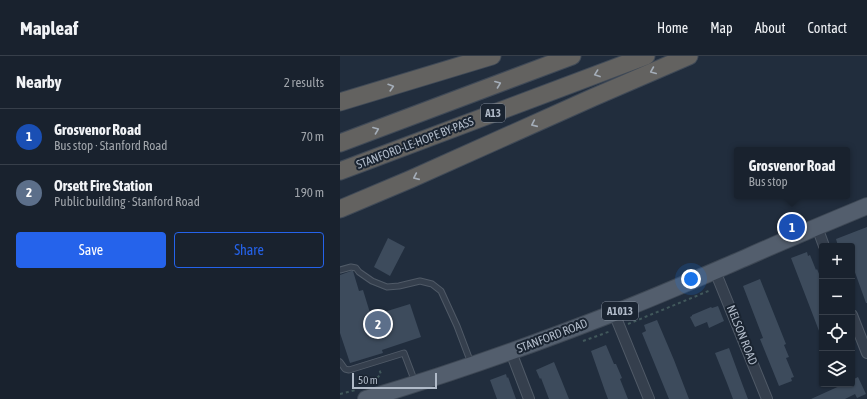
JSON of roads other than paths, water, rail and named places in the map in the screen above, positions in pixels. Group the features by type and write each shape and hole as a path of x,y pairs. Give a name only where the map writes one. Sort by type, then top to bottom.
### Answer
{"highway":[{"path":"340,102 492,56"},
{"name":"A13","path":"340,143 572,56"},
{"name":"STANFORD-LE-HOPE BY-PASS","path":"340,171 646,56"},
{"path":"340,209 689,56"}],"main road":[{"name":"STANFORD ROAD","path":"363,394 415,383 511,352 614,313 867,206"}],"street":[{"path":"817,227 823,243"},
{"name":"NELSON ROAD","path":"715,271 767,399"},
{"path":"614,313 649,399"},
{"path":"855,323 867,353"},
{"path":"511,352 530,399"}],"lane":[{"path":"340,270 351,267 356,268 359,272 372,281 387,287 420,281 432,284 441,291 457,326 472,365"},
{"path":"340,362 345,369 350,370 404,352 415,383"}],"place":[{"name":"Grosvenor Road","path":"792,227"},
{"name":"Orsett Fire Station","path":"378,324"}]}
